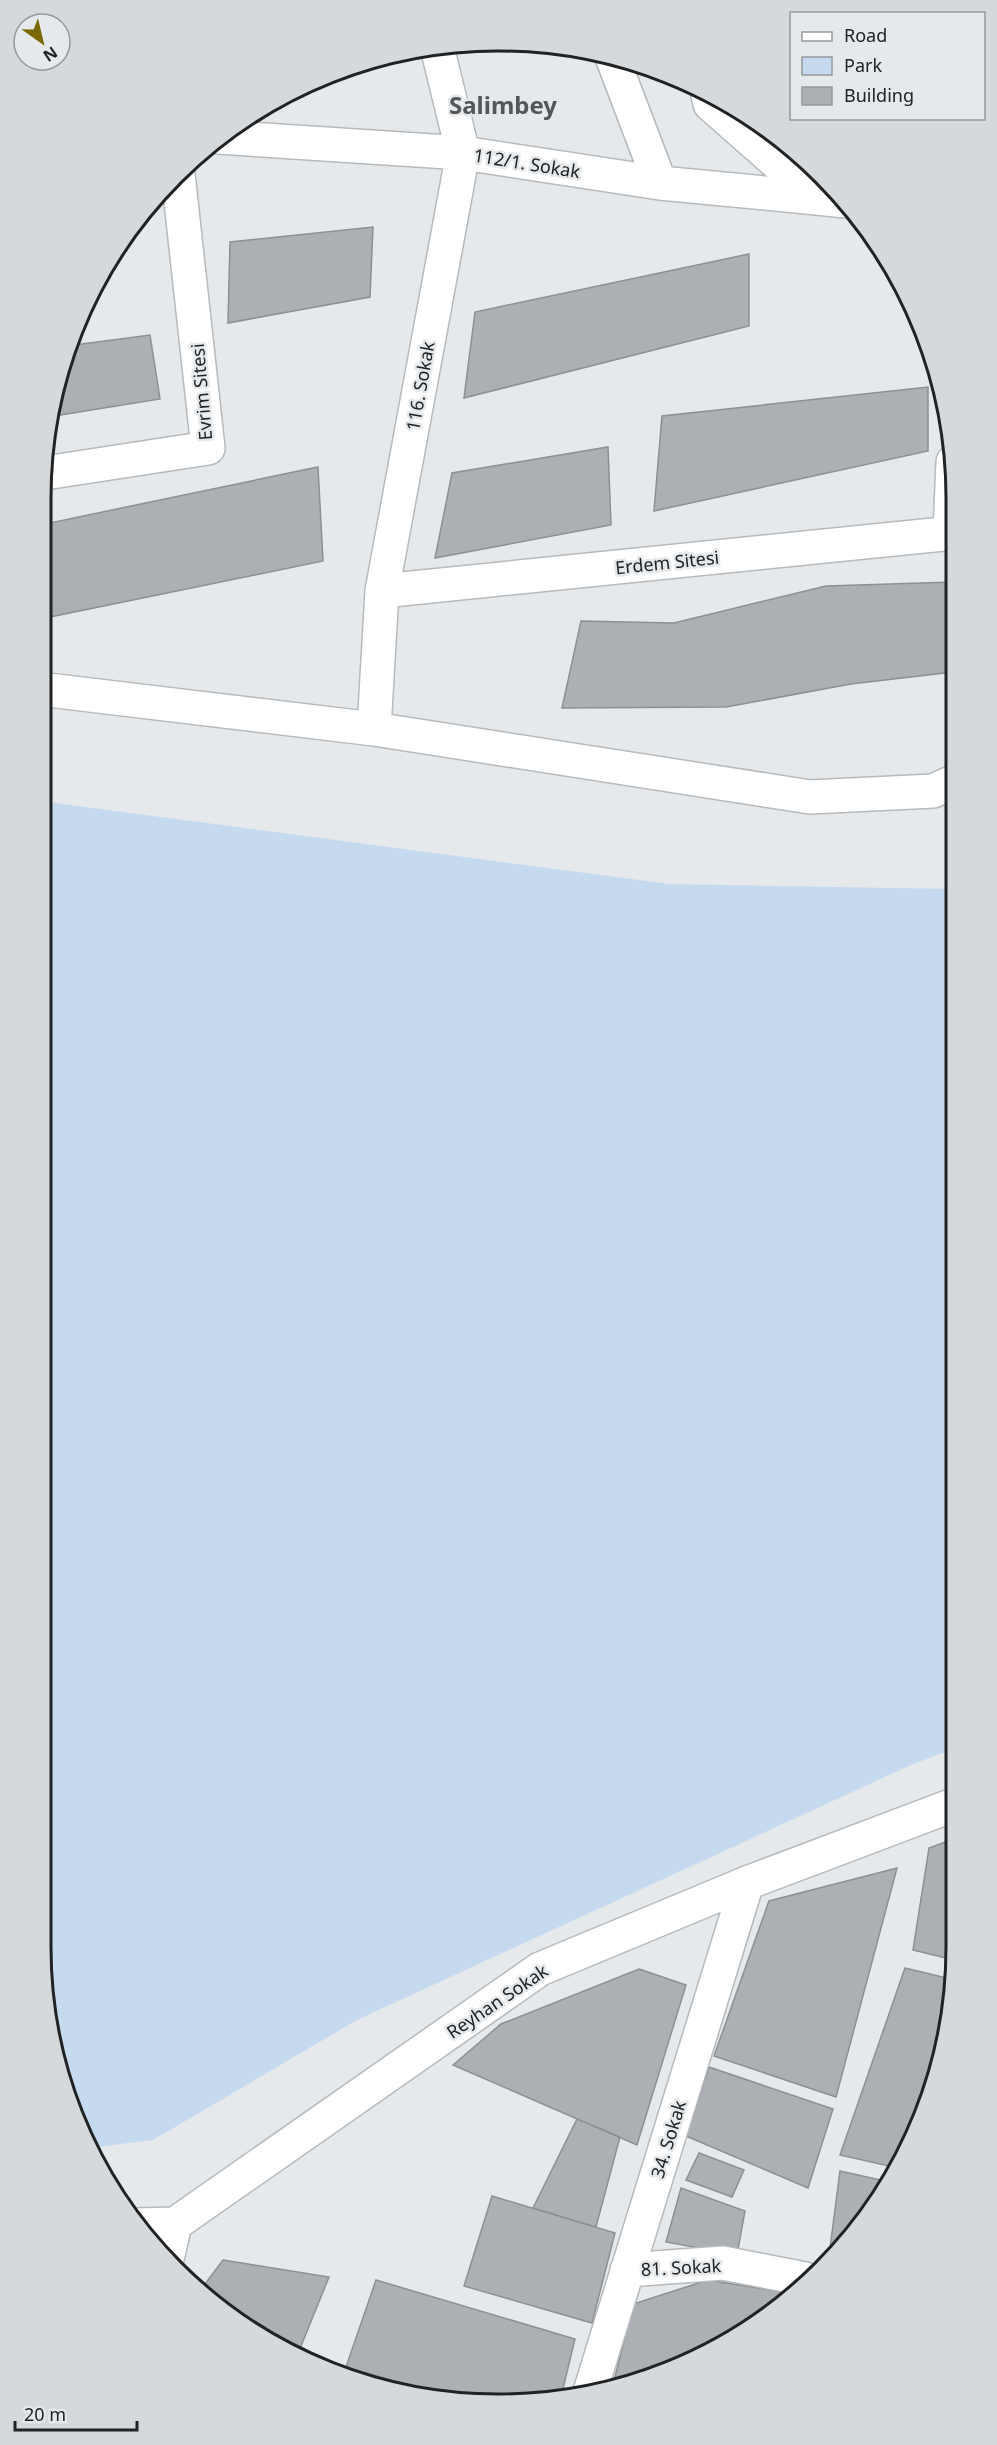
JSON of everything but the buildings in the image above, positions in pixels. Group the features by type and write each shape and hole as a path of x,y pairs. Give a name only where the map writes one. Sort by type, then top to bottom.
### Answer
{"street":[{"name":"116. Sokak","path":"374,729 382,591 463,153 439,55"},
{"path":"616,67 660,183"},
{"path":"712,106 820,187"},
{"name":"112/1. Sokak","path":"233,138 463,153 660,183 826,194"},
{"name":"Evrim Sitesi","path":"52,472 208,448 179,185"},
{"name":"Erdem Sitesi","path":"382,591 946,534"},
{"path":"51,690 374,729 810,797 933,792 946,786"},
{"name":"Reyhan Sokak","path":"175,2223 540,1970 747,1883 946,1808"},
{"name":"34. Sokak","path":"592,2384 747,1883"},
{"path":"148,2224 175,2223 169,2249"},
{"name":"81. Sokak","path":"627,2270 723,2263 799,2278"}],"green space":[{"path":"51,802 669,884 946,889 946,1752 911,1765 357,2020 153,2140 99,2147 85,2118 66,2062 52,1976"}],"district":[{"name":"Salimbey","path":"503,104"}]}
